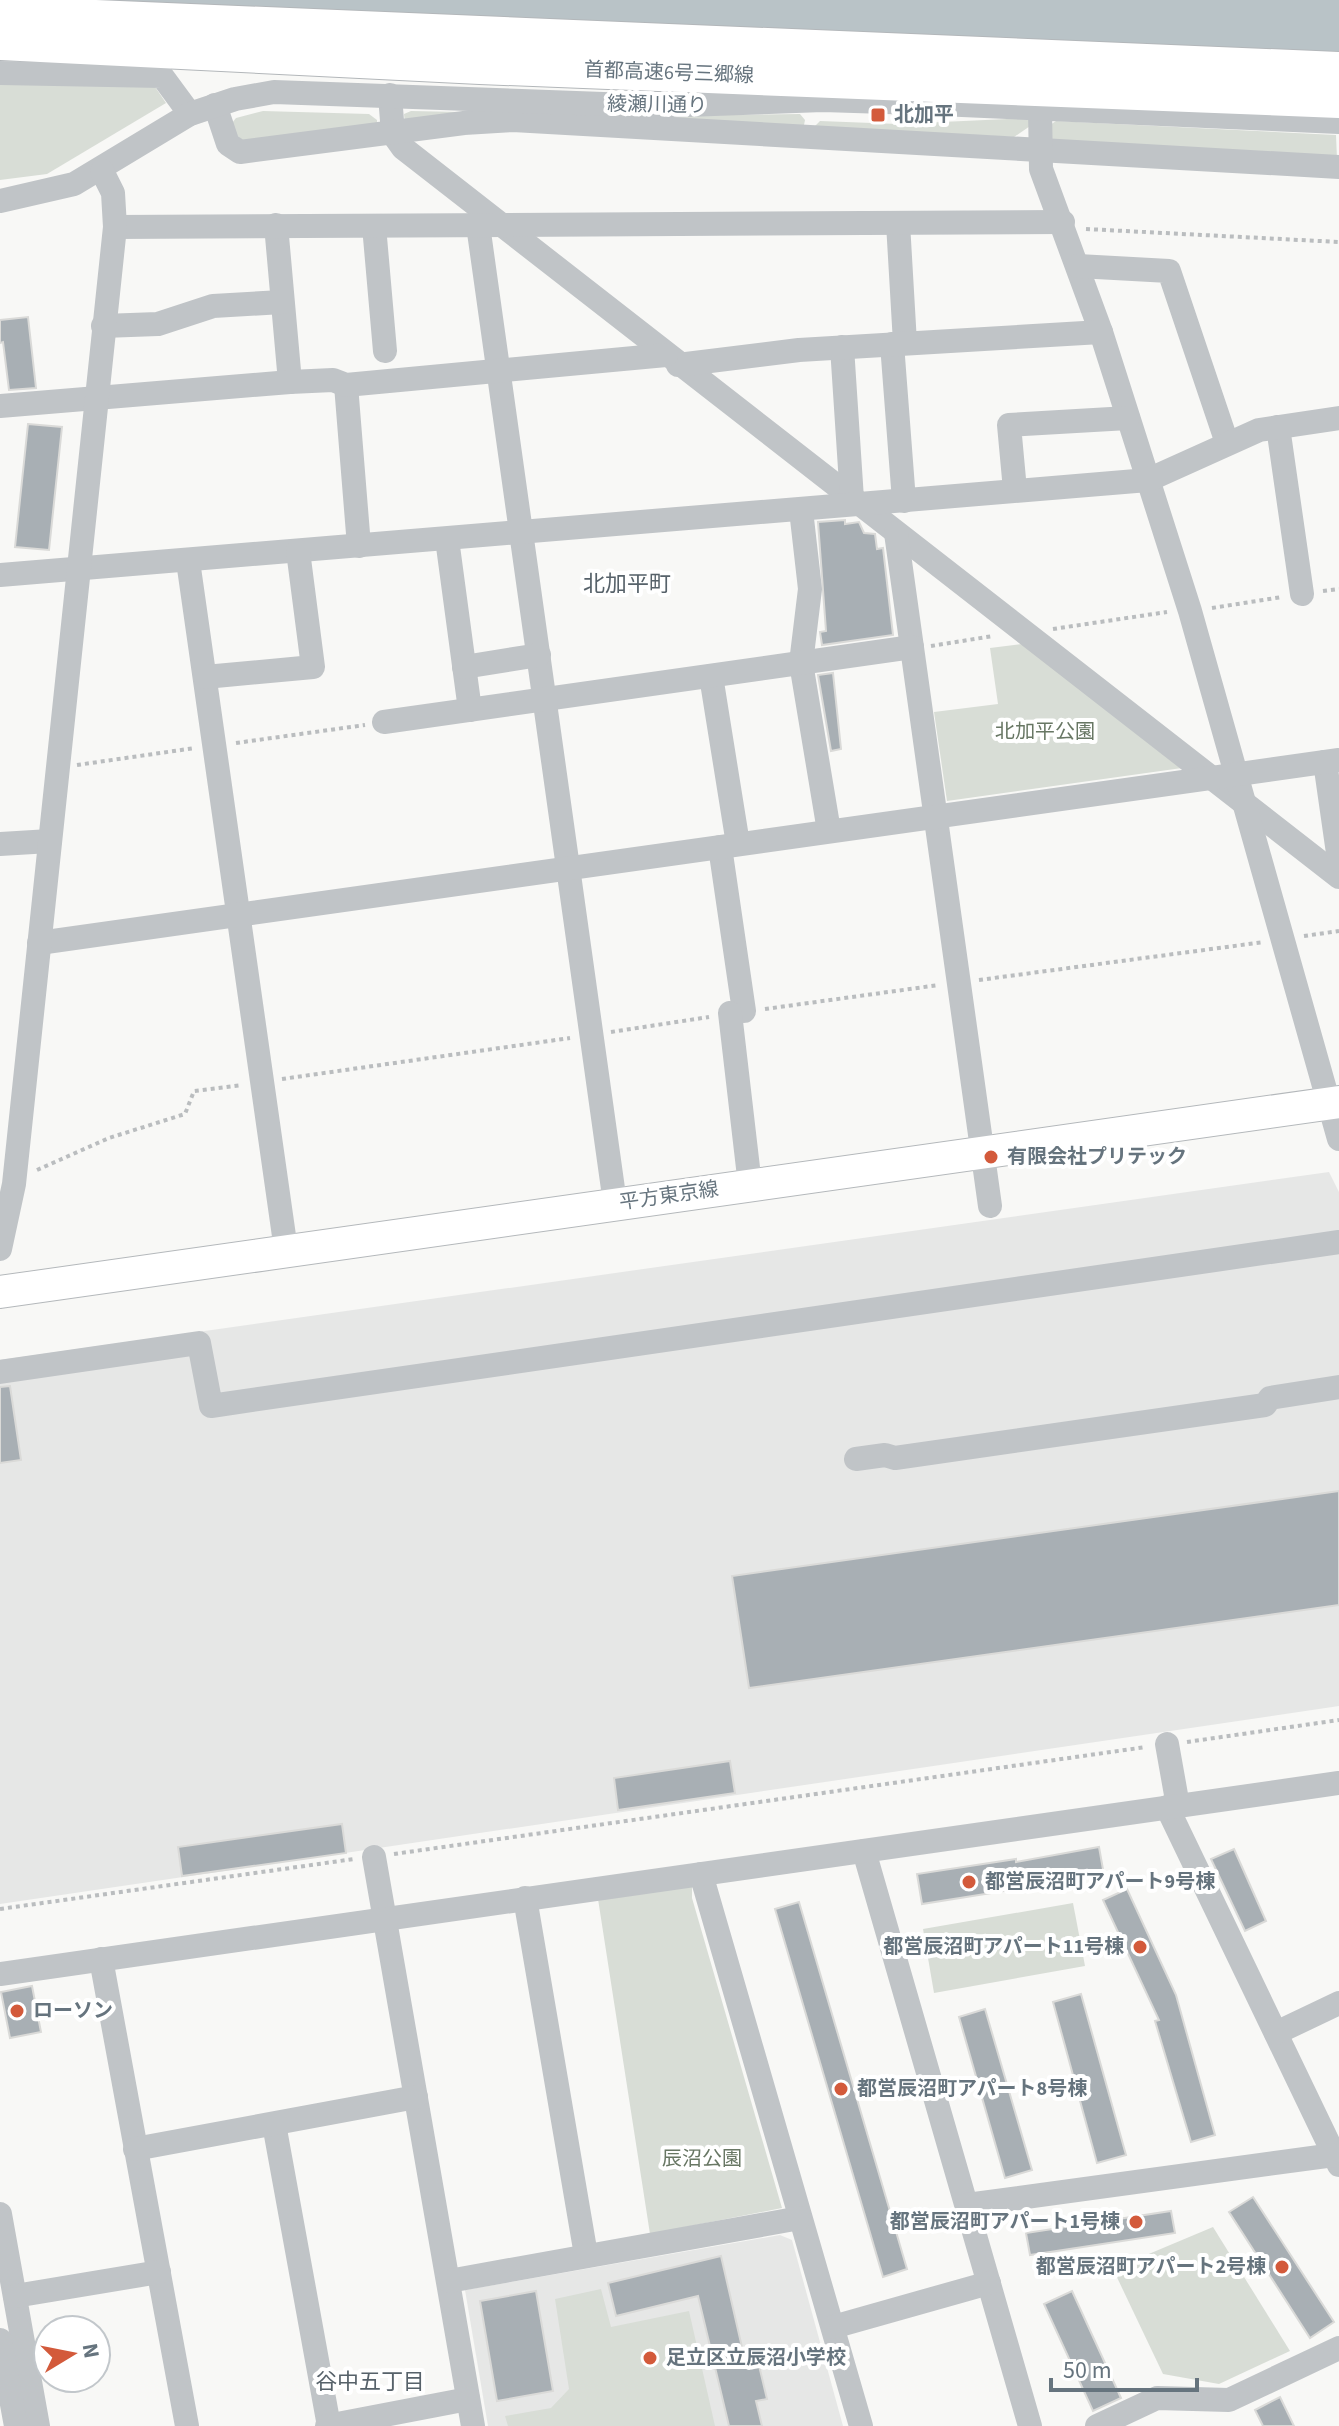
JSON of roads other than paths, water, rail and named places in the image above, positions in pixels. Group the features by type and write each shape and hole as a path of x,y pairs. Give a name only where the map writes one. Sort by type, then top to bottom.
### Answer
{"highway":[{"name":"首都高速6号三郷線","path":"0,14 1339,70"},
{"name":"首都高速6号三郷線","path":"0,42 480,66 1339,100"},
{"path":"0,66 392,75 480,66"}],"main road":[{"name":"平方東京線","path":"0,1292 1334,1102"}],"street":[{"path":"0,73 162,76 190,114"},
{"name":"綾瀬川通り","path":"0,201 53,191 102,171 190,114 274,92 658,106 823,100 1339,122"},
{"path":"390,95 393,134 403,148 896,533 1224,776 1247,805 1339,877"},
{"path":"215,105 228,144 240,152 464,123 513,120 1339,167"},
{"path":"1040,108 1041,169 1101,332 1190,611 1224,776"},
{"path":"0,1249 14,1184 115,227 113,193 102,171"},
{"path":"898,223 904,501"},
{"path":"276,225 290,378"},
{"path":"478,225 571,869 615,1203"},
{"path":"115,227 1064,225"},
{"path":"374,226 385,351"},
{"path":"1078,266 1169,271 1227,443"},
{"path":"103,326 158,324 213,306 282,302"},
{"path":"345,390 499,372 1101,332"},
{"path":"842,347 856,502"},
{"path":"0,406 222,389 290,378 333,380 345,390 359,546"},
{"path":"1015,490 1009,425 1128,418"},
{"path":"0,575 1148,480 1259,430 1339,418"},
{"path":"1278,427 1302,594"},
{"path":"801,510 810,589 801,663 829,831"},
{"path":"896,533 990,1206"},
{"path":"447,539 470,710"},
{"path":"205,677 313,667 298,551"},
{"path":"188,561 286,1250"},
{"path":"384,722 912,647"},
{"path":"464,667 539,655"},
{"path":"711,676 729,845 750,1185"},
{"path":"39,943 1332,761 1339,860"},
{"path":"1247,805 1282,940 1334,1102 1339,1139"},
{"path":"0,844 50,841"},
{"path":"0,1372 199,1343 211,1406 1339,1242"},
{"path":"856,1459 885,1455 895,1458 1265,1405 1270,1398 1339,1387"},
{"path":"967,2205 1337,2160 1172,1810 1167,1744"},
{"path":"0,1974 385,1921 525,1898 866,1855 1339,1783"},
{"path":"866,1855 1030,2426"},
{"path":"374,1857 473,2426"},
{"path":"701,1874 861,2426"},
{"path":"525,1898 586,2255"},
{"path":"101,1959 187,2426"},
{"path":"1276,2033 1339,2003"},
{"path":"135,2149 416,2097"},
{"path":"274,2124 328,2426 468,2399"},
{"path":"0,2214 38,2426"},
{"path":"449,2281 800,2218"},
{"path":"15,2296 159,2272"},
{"path":"833,2327 989,2283"},
{"path":"0,2340 16,2426"},
{"path":"1097,2426 1157,2398 1229,2400 1339,2348"}],"place":[{"name":"北加平","path":"878,115"},
{"name":"有限会社プリテック","path":"991,1157"},
{"name":"都営辰沼町アパート9号棟","path":"969,1882"},
{"name":"都営辰沼町アパート11号棟","path":"1140,1947"},
{"name":"ローソン","path":"17,2011"},
{"name":"都営辰沼町アパート8号棟","path":"841,2089"},
{"name":"都営辰沼町アパート1号棟","path":"1136,2222"},
{"name":"都営辰沼町アパート2号棟","path":"1282,2267"},
{"name":"足立区立辰沼小学校","path":"650,2358"}],"district":[{"name":"北加平町","path":"627,584"},
{"name":"谷中五丁目","path":"370,2382"}],"park label":[{"name":"北加平公園","path":"1045,732"},
{"name":"辰沼公園","path":"702,2159"}]}
